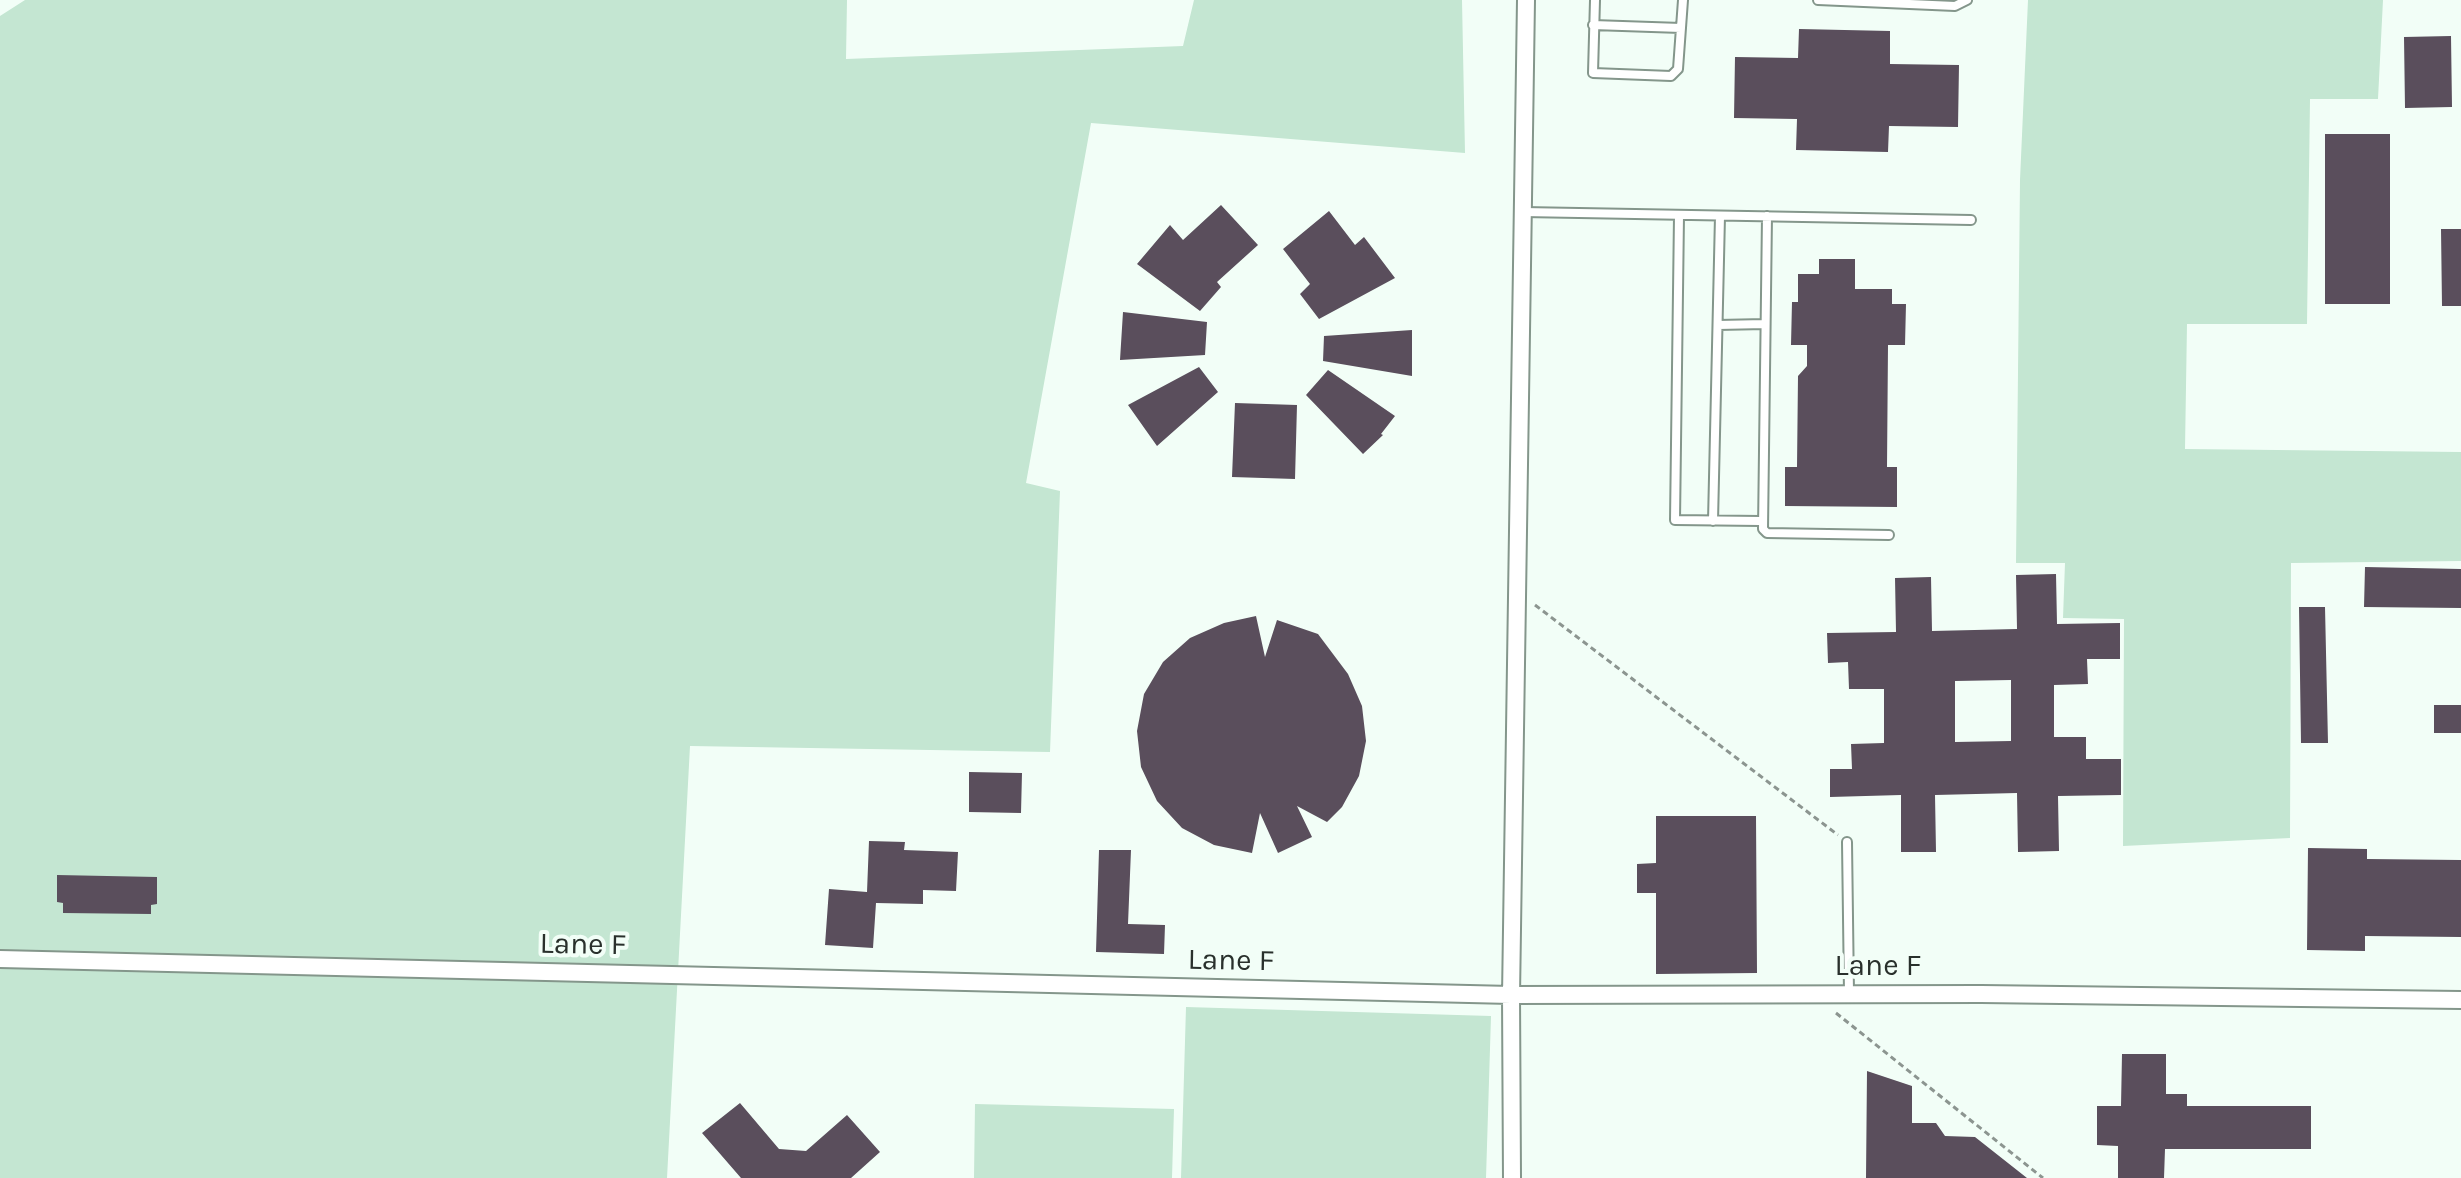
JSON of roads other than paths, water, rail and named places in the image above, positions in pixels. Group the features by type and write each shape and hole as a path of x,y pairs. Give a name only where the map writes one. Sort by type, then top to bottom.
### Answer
{"street":[{"path":"1512,1178 1511,995 1526,0"},
{"name":"Lane F","path":"0,959 1511,995 1849,994 2461,1000"}],"lane":[{"path":"1595,0 1591,66 1598,76 1675,74 1683,0"},
{"path":"1818,0 1955,6 1967,0"},
{"path":"1593,25 1681,28"},
{"path":"1522,212 1971,220"},
{"path":"1679,216 1675,520 1760,521"},
{"path":"1713,521 1720,216"},
{"path":"1767,216 1760,521 1767,533 1889,535"},
{"path":"1718,325 1765,324"},
{"path":"1847,842 1849,994"}]}
